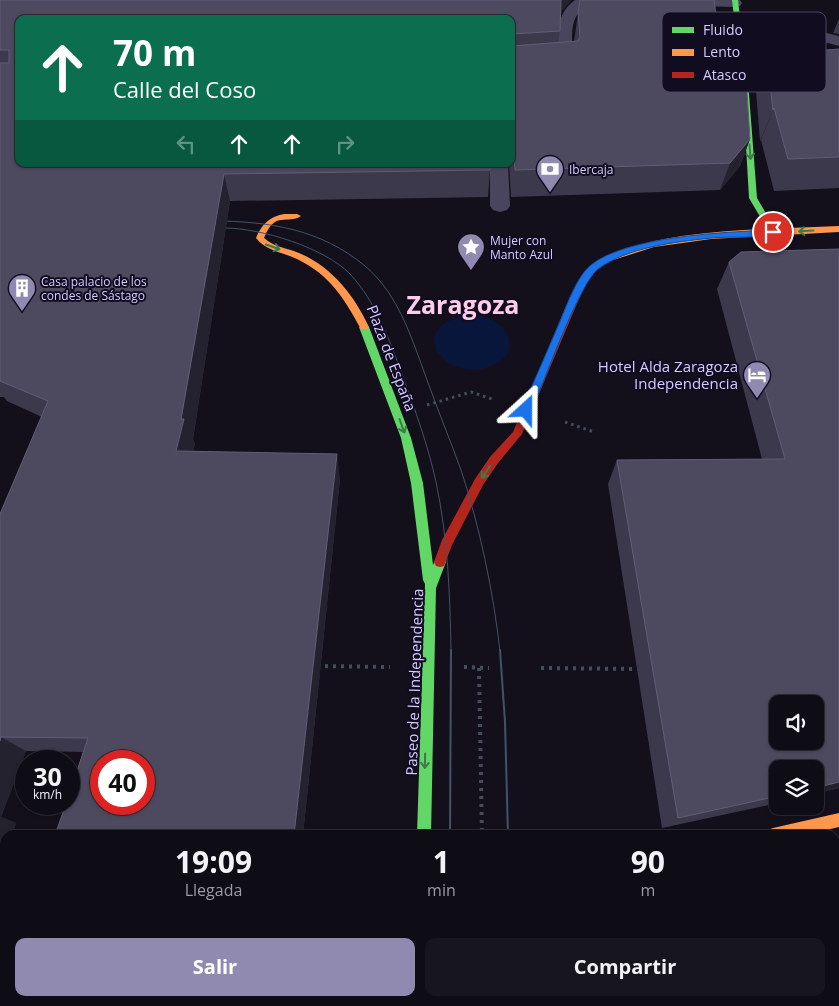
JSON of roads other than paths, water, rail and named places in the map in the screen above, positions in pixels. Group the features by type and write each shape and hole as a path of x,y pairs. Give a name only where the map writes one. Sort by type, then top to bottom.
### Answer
{"street":[{"path":"515,66 566,63 564,24 573,6 584,0"},
{"path":"622,0 736,6 754,12"},
{"path":"826,37 839,41"},
{"path":"746,92 753,198 773,232 839,229"},
{"path":"499,167 500,206"},
{"name":"Plaza de España","path":"297,216 287,215 272,218 267,223 260,238 266,245 298,256 314,265 342,288 359,314 406,438 417,483 430,588"},
{"name":"Paseo de la Independencia","path":"424,830 430,588 446,544 479,482 494,460 517,434 574,299 586,277 604,260 628,251 690,238 773,232"},
{"path":"795,830 839,820"}],"water":[{"path":"470,315 492,320 504,329 509,342 509,348 503,360 478,369 461,368 448,362 438,353 434,341 437,330 449,321"}],"tram line":[{"path":"212,221 273,225 330,243 348,253 365,266 388,292 412,339 468,492 485,559 500,651"},
{"path":"225,228 256,232 292,241 325,256 350,274 367,297 381,321 412,401 436,482 446,545 451,651"},
{"path":"500,650 505,722 508,830"},
{"path":"450,830 451,651"}],"place":[{"name":"Ibercaja","path":"550,193"},
{"name":"Mujer con Manto Azul","path":"471,271"},
{"name":"Casa palacio de los condes de Sástago","path":"22,312"},
{"name":"Hotel Alda Zaragoza Independencia","path":"757,399"}],"district":[{"name":"Zaragoza","path":"463,304"}]}
